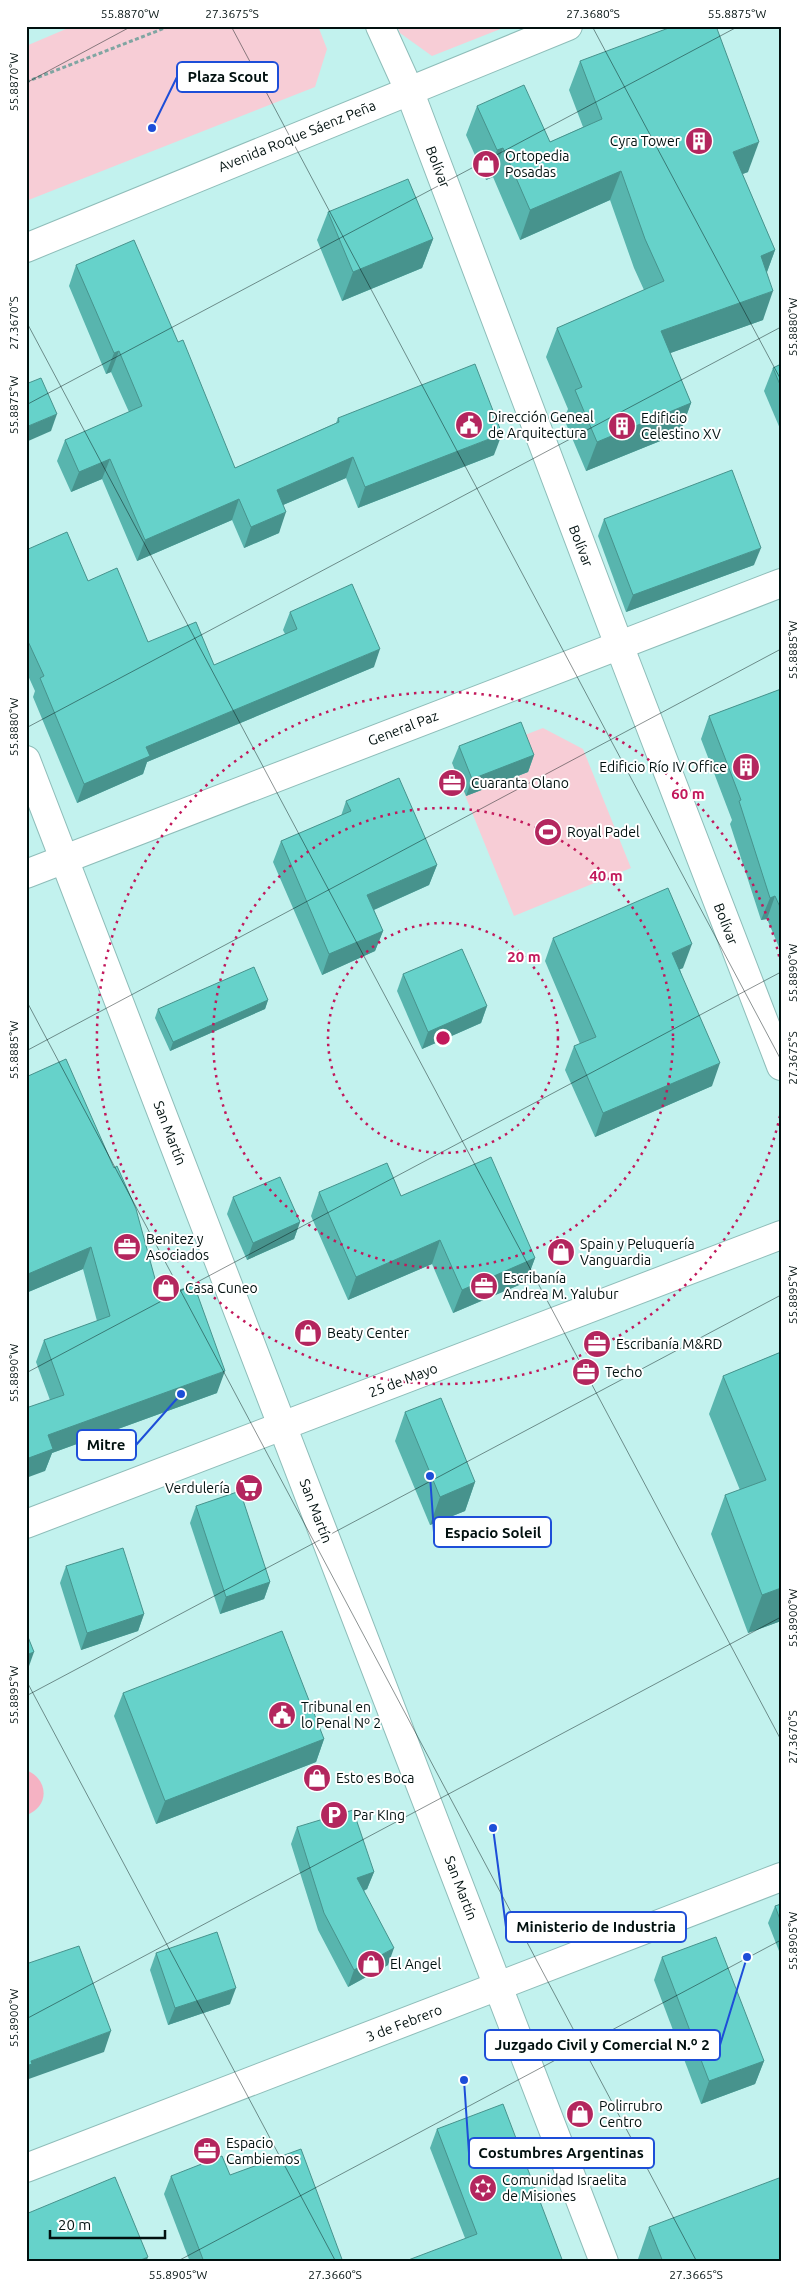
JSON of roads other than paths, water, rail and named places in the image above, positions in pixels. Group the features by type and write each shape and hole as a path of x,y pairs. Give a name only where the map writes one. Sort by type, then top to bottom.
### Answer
{"street":[{"name":"Bolívar","path":"380,26 409,90 781,1066"},
{"name":"Avenida Roque Sáenz Peña","path":"26,248 568,26"},
{"name":"General Paz","path":"26,874 781,583"},
{"name":"San Martín","path":"26,760 604,2262"},
{"name":"25 de Mayo","path":"26,1524 781,1235"},
{"name":"3 de Febrero","path":"26,2168 781,1878"}],"place":[{"name":"Plaza Scout","path":"152,128"},
{"name":"Cyra Tower","path":"699,141"},
{"name":"Ortopedia Posadas","path":"486,164"},
{"name":"Dirección Geneal de Arquitectura","path":"469,425"},
{"name":"Edificio Celestino XV","path":"622,426"},
{"name":"Edificio Río IV Office","path":"746,767"},
{"name":"Cuaranta Olano","path":"452,783"},
{"name":"Royal Padel","path":"548,832"},
{"name":"Benitez y Asociados","path":"127,1247"},
{"name":"Spain y Peluquería Vanguardia","path":"561,1252"},
{"name":"Escribanía Andrea M. Yalubur","path":"484,1286"},
{"name":"Casa Cuneo","path":"166,1288"},
{"name":"Beaty Center","path":"308,1333"},
{"name":"Escribanía M&RD","path":"597,1344"},
{"name":"Techo","path":"586,1372"},
{"name":"Mitre","path":"181,1394"},
{"name":"Espacio Soleil","path":"430,1476"},
{"name":"Verdulería","path":"249,1488"},
{"name":"Tribunal en lo Penal Nº 2","path":"282,1715"},
{"name":"Esto es Boca","path":"317,1778"},
{"name":"Par KIng","path":"334,1815"},
{"name":"Ministerio de Industria","path":"493,1828"},
{"name":"Juzgado Civil y Comercial N.º 2","path":"747,1957"},
{"name":"El Angel","path":"371,1964"},
{"name":"Costumbres Argentinas","path":"464,2080"},
{"name":"Polirrubro Centro","path":"580,2114"},
{"name":"Espacio Cambiemos","path":"207,2151"},
{"name":"Comunidad Israelita de Misiones","path":"483,2188"}]}
